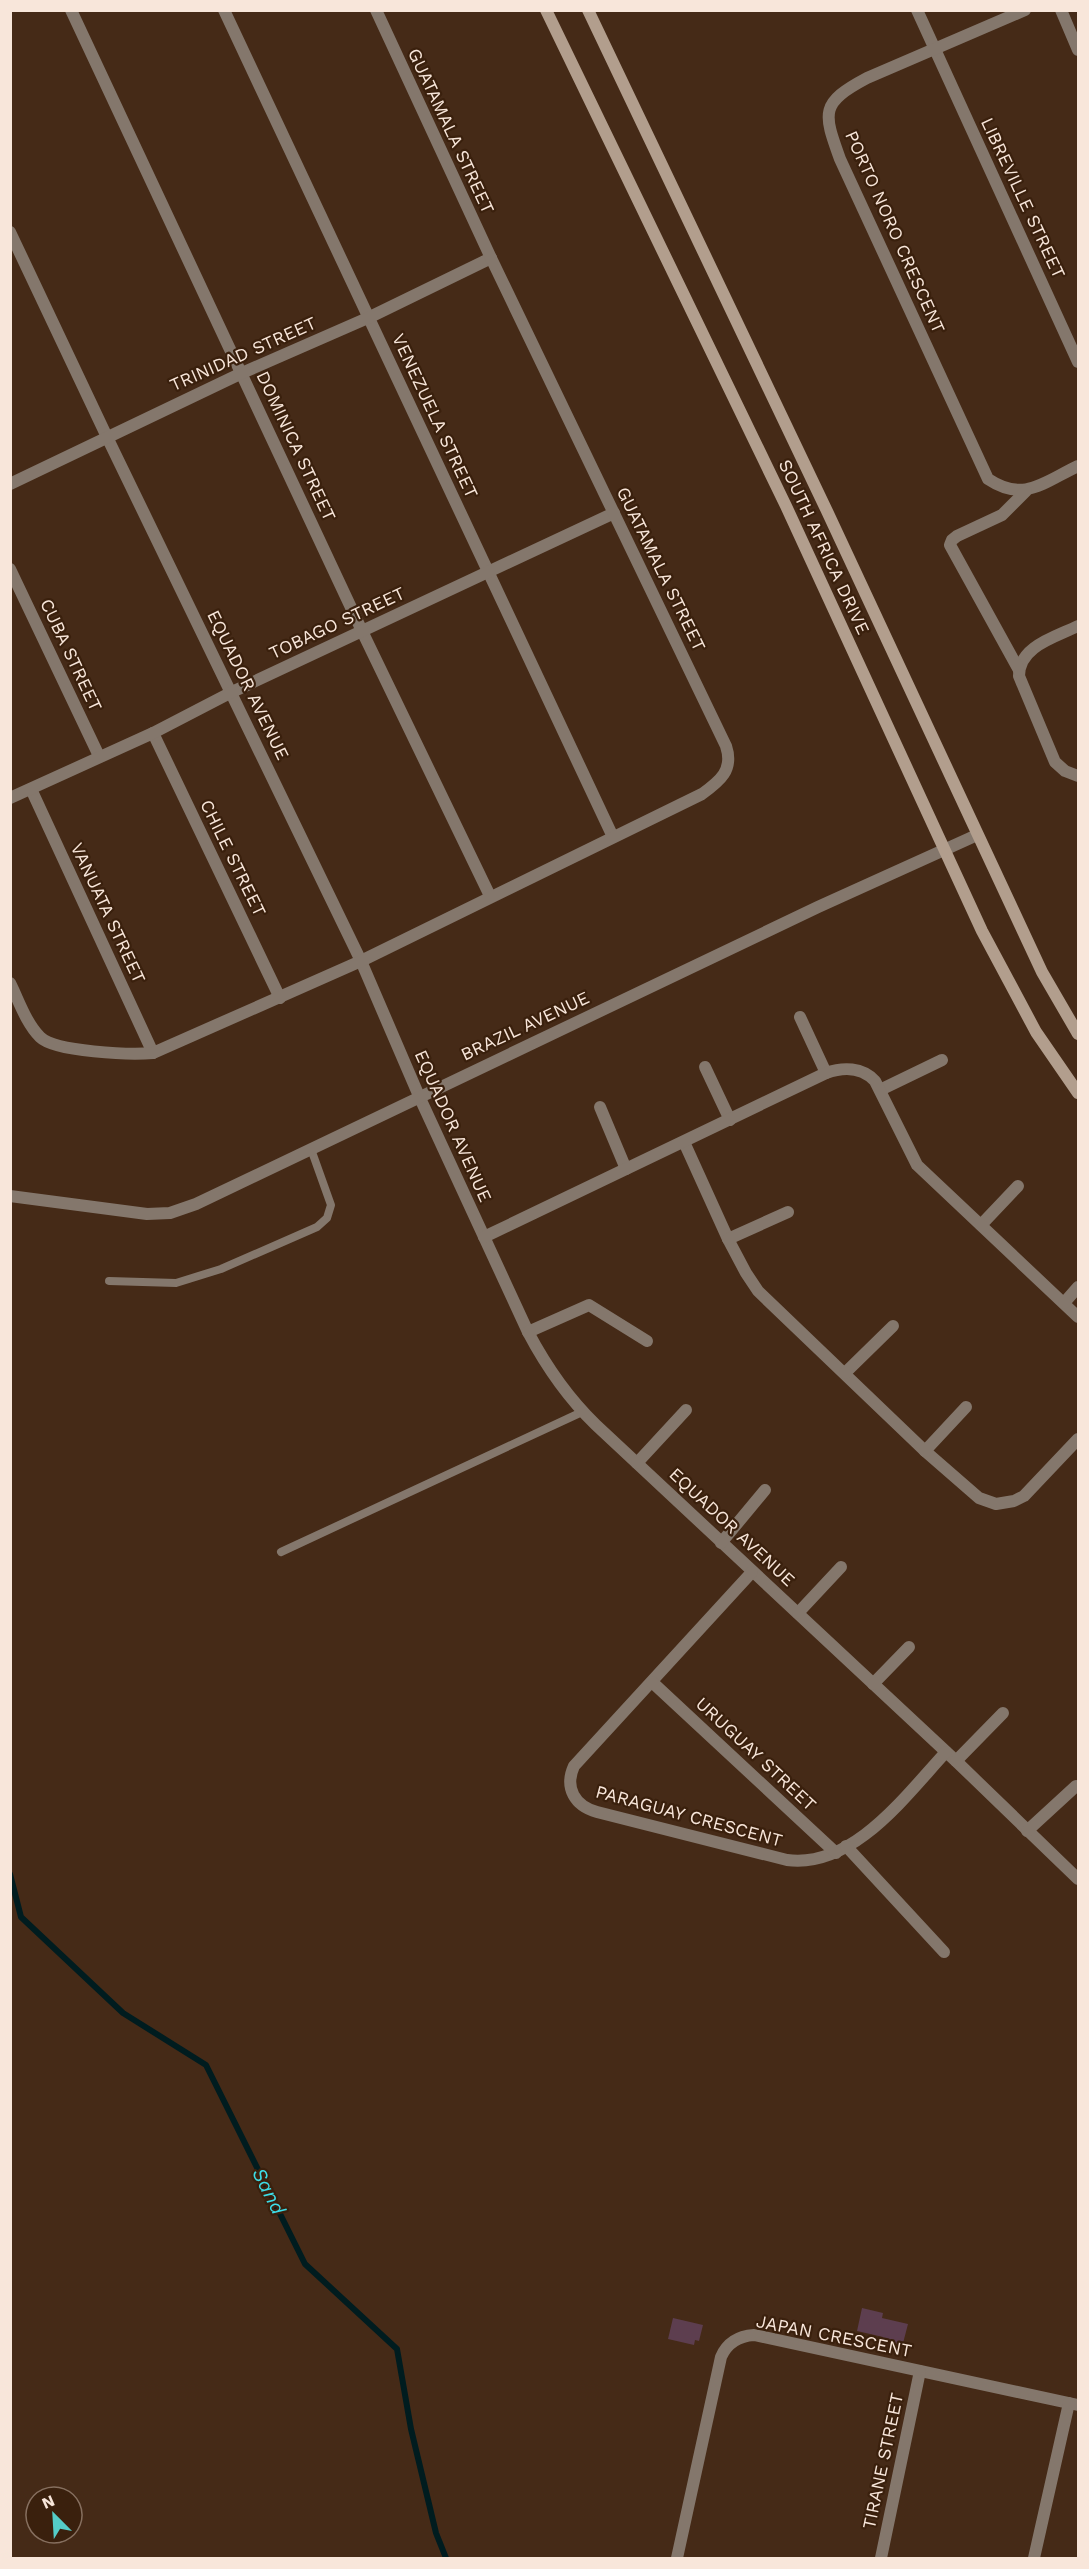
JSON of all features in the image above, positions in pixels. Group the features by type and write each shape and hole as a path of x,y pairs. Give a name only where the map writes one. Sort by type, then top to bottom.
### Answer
{"street":[{"name":"DOMINICA STREET","path":"70,10 490,896"},
{"name":"VENEZUELA STREET","path":"224,10 614,837"},
{"name":"GUATAMALA STREET","path":"362,961 490,896 702,794 726,774 729,763 726,746 491,258 375,10"},
{"name":"SOUTH AFRICA DRIVE","path":"546,10 786,506 982,931 1035,1032 1078,1093"},
{"name":"SOUTH AFRICA DRIVE","path":"588,10 816,488 1042,972 1078,1034"},
{"name":"LIBREVILLE STREET","path":"917,10 1078,362"},
{"name":"PORTO NORO CRESCENT","path":"1025,10 847,89 833,102 827,114 829,128 840,159 981,467 988,479 1000,487 1014,491 1026,491"},
{"path":"1061,10 1078,50"},
{"name":"EQUADOR AVENUE","path":"10,232 362,961 419,1096 528,1332 552,1375 582,1412 956,1761 1078,1879"},
{"name":"TRINIDAD STREET","path":"10,483 242,373 370,317 491,258"},
{"path":"1078,466 1026,491 1002,515 957,536 951,540 950,545 1019,670 1021,682 1052,756 1060,768 1078,776"},
{"name":"TOBAGO STREET","path":"10,798 99,756 153,734 232,692 614,513"},
{"name":"CUBA STREET","path":"10,569 99,756"},
{"path":"1019,670 1021,662 1031,650 1078,626"},
{"name":"CHILE STREET","path":"153,734 280,998"},
{"name":"VANUATA STREET","path":"31,789 153,1053"},
{"name":"BRAZIL AVENUE","path":"10,1196 147,1214 170,1213 203,1201 818,907 977,835"},
{"path":"10,983 32,1027 41,1038 52,1045 131,1055 153,1053 362,961"},
{"path":"800,1017 826,1073"},
{"path":"880,1090 942,1060"},
{"path":"705,1067 730,1120"},
{"path":"484,1237 826,1073 849,1069 860,1071 871,1077 880,1090 917,1165 1078,1317"},
{"path":"600,1107 626,1169"},
{"path":"684,1142 728,1239 758,1291 925,1451 979,1498 996,1504 1014,1501 1031,1490 1078,1439"},
{"path":"981,1225 1018,1186"},
{"path":"728,1239 788,1212"},
{"path":"1064,1303 1078,1287"},
{"path":"528,1332 589,1305 647,1341"},
{"path":"845,1373 893,1326"},
{"path":"925,1451 966,1407"},
{"path":"637,1463 686,1410"},
{"path":"720,1543 765,1490"},
{"path":"798,1613 841,1567"},
{"name":"PARAGUAY CRESCENT","path":"752,1572 574,1766 569,1780 571,1791 581,1805 597,1812 787,1860 804,1861 841,1850 874,1828 946,1752"},
{"path":"873,1684 909,1647"},
{"name":"URUGUAY STREET","path":"652,1682 841,1850 944,1952"},
{"path":"956,1761 1003,1713"},
{"path":"1027,1831 1076,1786"},
{"name":"JAPAN CRESCENT","path":"677,2559 722,2357 731,2343 754,2335 1074,2404"},
{"name":"TIRANE STREET","path":"881,2559 920,2371"},
{"path":"1034,2559 1074,2404"}],"lane":[{"path":"109,1281 176,1283 221,1269 317,1227 327,1218 331,1205 311,1149"},
{"path":"281,1552 582,1412"}],"building":[{"path":"862,2308 883,2313 882,2318 908,2324 902,2347 881,2342 883,2337 857,2331"},
{"path":"673,2318 703,2325 699,2341 695,2340 694,2345 668,2339"}],"waterway":[{"name":"Sand","path":"10,1874 21,1917 123,2013 206,2065 305,2264 397,2349 411,2429 436,2533 446,2558"}]}
